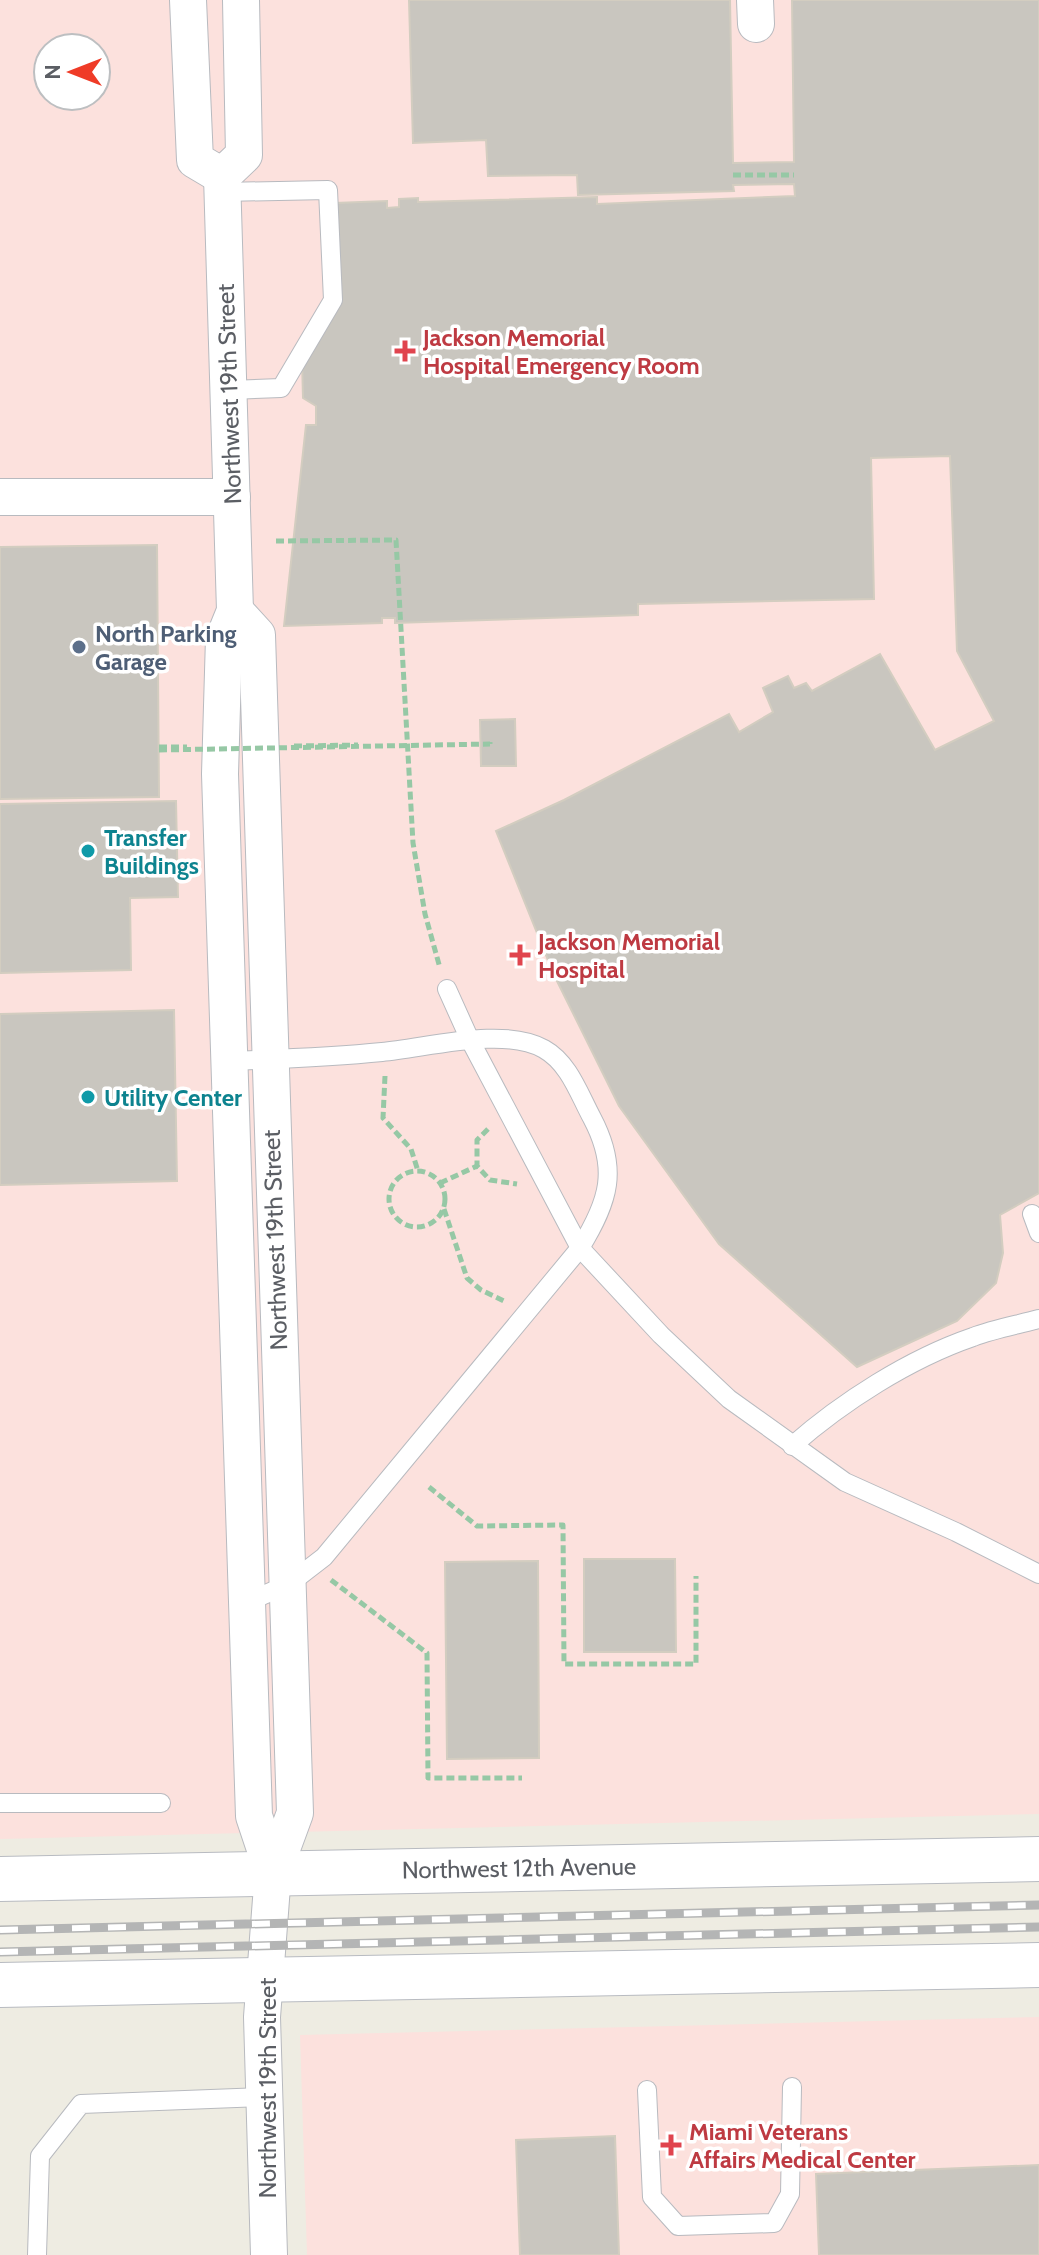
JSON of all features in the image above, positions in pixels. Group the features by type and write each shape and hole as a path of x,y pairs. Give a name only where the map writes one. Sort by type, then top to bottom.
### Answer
{"main road":[{"name":"Northwest 12th Avenue","path":"0,1879 1039,1859"},
{"path":"0,1985 1039,1965"}],"street":[{"path":"188,0 195,160 222,184 244,155 241,0"},
{"name":"Northwest 19th Street","path":"222,184 235,611 224,638 220,746 245,1603 254,1816 273,1873"},
{"path":"0,497 232,497"},
{"name":"Northwest 19th Street","path":"235,611 257,635 268,1060 295,1813 273,1873 265,1980 264,2097 269,2255"}],"lane":[{"path":"222,184 328,190 333,300 281,388 230,390"},
{"path":"447,989 470,1040 580,1248 693,1366 729,1399 792,1446 868,1494 956,1532 1039,1574"},
{"path":"230,1061 383,1052 470,1040 513,1040 542,1047 565,1068 605,1142 608,1182 601,1215 580,1248 324,1557 289,1584 245,1603"},
{"path":"1032,1214 1039,1233"},
{"path":"792,1446 829,1413 919,1363 972,1337 1039,1319"},
{"path":"0,1803 161,1803"},
{"path":"647,2090 652,2197 678,2226 774,2223 790,2194 792,2087"},
{"path":"37,2255 40,2156 81,2104 264,2097"}],"path":[{"path":"733,175 794,175"},
{"path":"276,541 396,540 413,843 432,943 447,989"},
{"path":"204,747 159,748 490,743"},
{"path":"273,746 358,745"},
{"path":"386,1071 383,1118 411,1149 418,1171"},
{"path":"492,1126 477,1140 477,1166 481,1173 500,1184 522,1183"},
{"path":"440,1183 477,1166"},
{"path":"427,1172 440,1183 445,1199 433,1223 425,1227 407,1226 393,1216 389,1208 390,1189 401,1175 427,1172"},
{"path":"443,1208 467,1278 506,1302"},
{"path":"429,1487 477,1526 563,1525 564,1664 696,1664 696,1576"},
{"path":"331,1580 427,1653 428,1778 522,1778"}],"shaded area":[{"name":"Jackson Memorial Hospital","path":"0,0 1039,0 1039,1814 0,1839"},
{"name":"Miami Veterans Affairs Medical Center","path":"1039,2017 1039,2255 307,2255 300,2035"}],"building":[{"path":"409,0 730,0 733,163 794,162 792,0 1039,0 1039,1193 1000,1215 1003,1253 996,1283 957,1321 857,1367 719,1244 619,1106 554,975 496,831 564,800 729,714 739,732 773,712 763,688 788,676 794,688 806,683 812,691 880,654 935,750 994,721 957,651 950,456 871,458 874,599 638,604 638,615 395,623 395,618 382,618 382,623 284,626 306,425 316,425 316,406 303,398 302,360 333,300 335,203 387,201 387,208 399,207 399,199 418,198 418,202 597,197 597,204 795,196 794,184 733,185 734,191 578,195 577,175 488,176 486,140 413,143"},
{"name":"North Parking Garage","path":"157,545 159,797 0,799 0,547"},
{"path":"515,719 516,766 481,766 480,720"},
{"name":"Transfer Buildings","path":"176,801 178,897 130,898 131,970 0,973 0,804"},
{"name":"Utility Center","path":"174,1010 177,1181 0,1185 0,1014"},
{"path":"584,1559 675,1559 676,1652 584,1652"},
{"path":"538,1561 539,1758 447,1759 445,1562"},
{"path":"615,2136 619,2255 520,2255 516,2140"},
{"path":"1039,2165 1039,2255 819,2255 816,2174"}],"railway":[{"path":"0,1930 1039,1905"},
{"path":"0,1952 1039,1927"}],"place":[{"name":"Jackson Memorial Hospital Emergency Room","path":"405,351"},
{"name":"North Parking Garage","path":"79,647"},
{"name":"Transfer Buildings","path":"88,851"},
{"name":"Jackson Memorial Hospital","path":"520,955"},
{"name":"Utility Center","path":"88,1097"},
{"name":"Miami Veterans Affairs Medical Center","path":"671,2145"}]}
